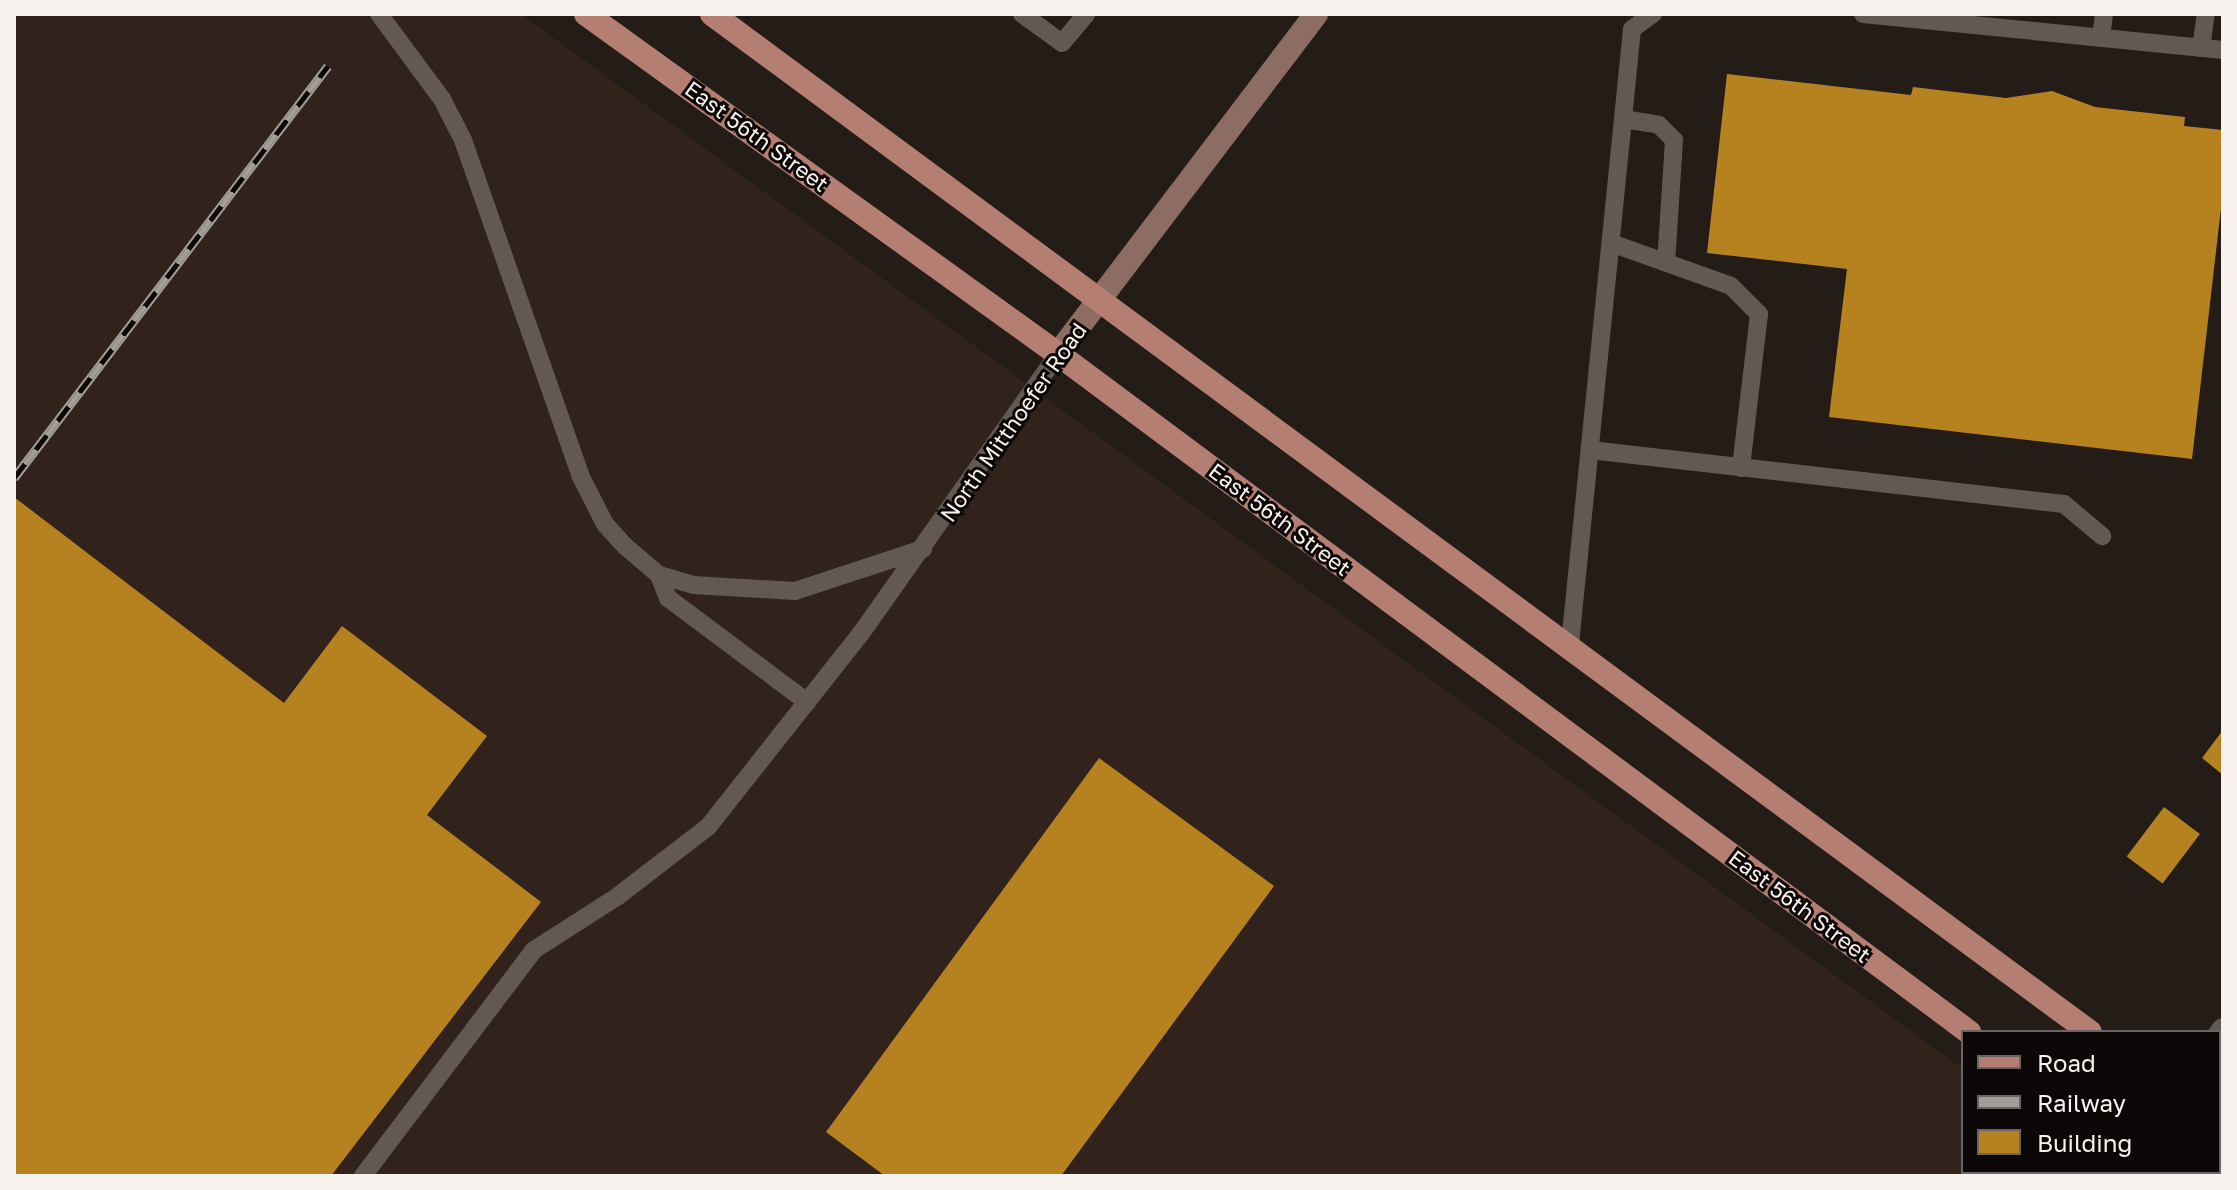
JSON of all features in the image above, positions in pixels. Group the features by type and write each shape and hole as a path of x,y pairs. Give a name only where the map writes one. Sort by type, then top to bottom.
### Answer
{"main road":[{"name":"East 56th Street","path":"586,14 1058,354 1966,1030"},
{"path":"712,14 1101,297 2087,1030"}],"street":[{"name":"North Mitthoefer Road","path":"1058,354 1316,14"}],"lane":[{"path":"379,14 442,99 481,178 592,503 625,546 659,575 668,598 807,702"},
{"path":"1022,14 1062,43 1086,14"},
{"path":"1570,644 1632,29 1653,14"},
{"path":"1873,14 1993,20 2101,38 2223,50"},
{"path":"2101,38 2104,14"},
{"path":"2201,48 2206,14"},
{"path":"1623,119 1659,125 1674,140 1666,263"},
{"path":"1611,243 1731,286 1759,314 1741,468"},
{"name":"North Mitthoefer Road","path":"363,1176 534,950 618,896 708,827 923,549 1058,354"},
{"path":"1590,450 2064,504 2102,536"},
{"path":"659,575 733,590 795,591 923,549"}],"shaded area":[{"path":"14,14 521,14 1961,1068 1961,1174 2109,1176 14,1176"}],"building":[{"path":"1727,74 1911,95 1913,87 2006,98 2052,91 2095,107 2185,117 2184,126 2223,130 2223,191 2192,459 1829,417 1847,269 1707,253"},
{"path":"14,497 284,703 342,626 487,736 427,815 541,902 331,1176 14,1176"},
{"path":"2223,730 2223,775 2202,758"},
{"path":"1099,758 1274,886 1061,1176 885,1176 826,1132"},
{"path":"2164,807 2200,834 2163,884 2127,857"}],"railway":[{"path":"14,478 328,66"}]}
